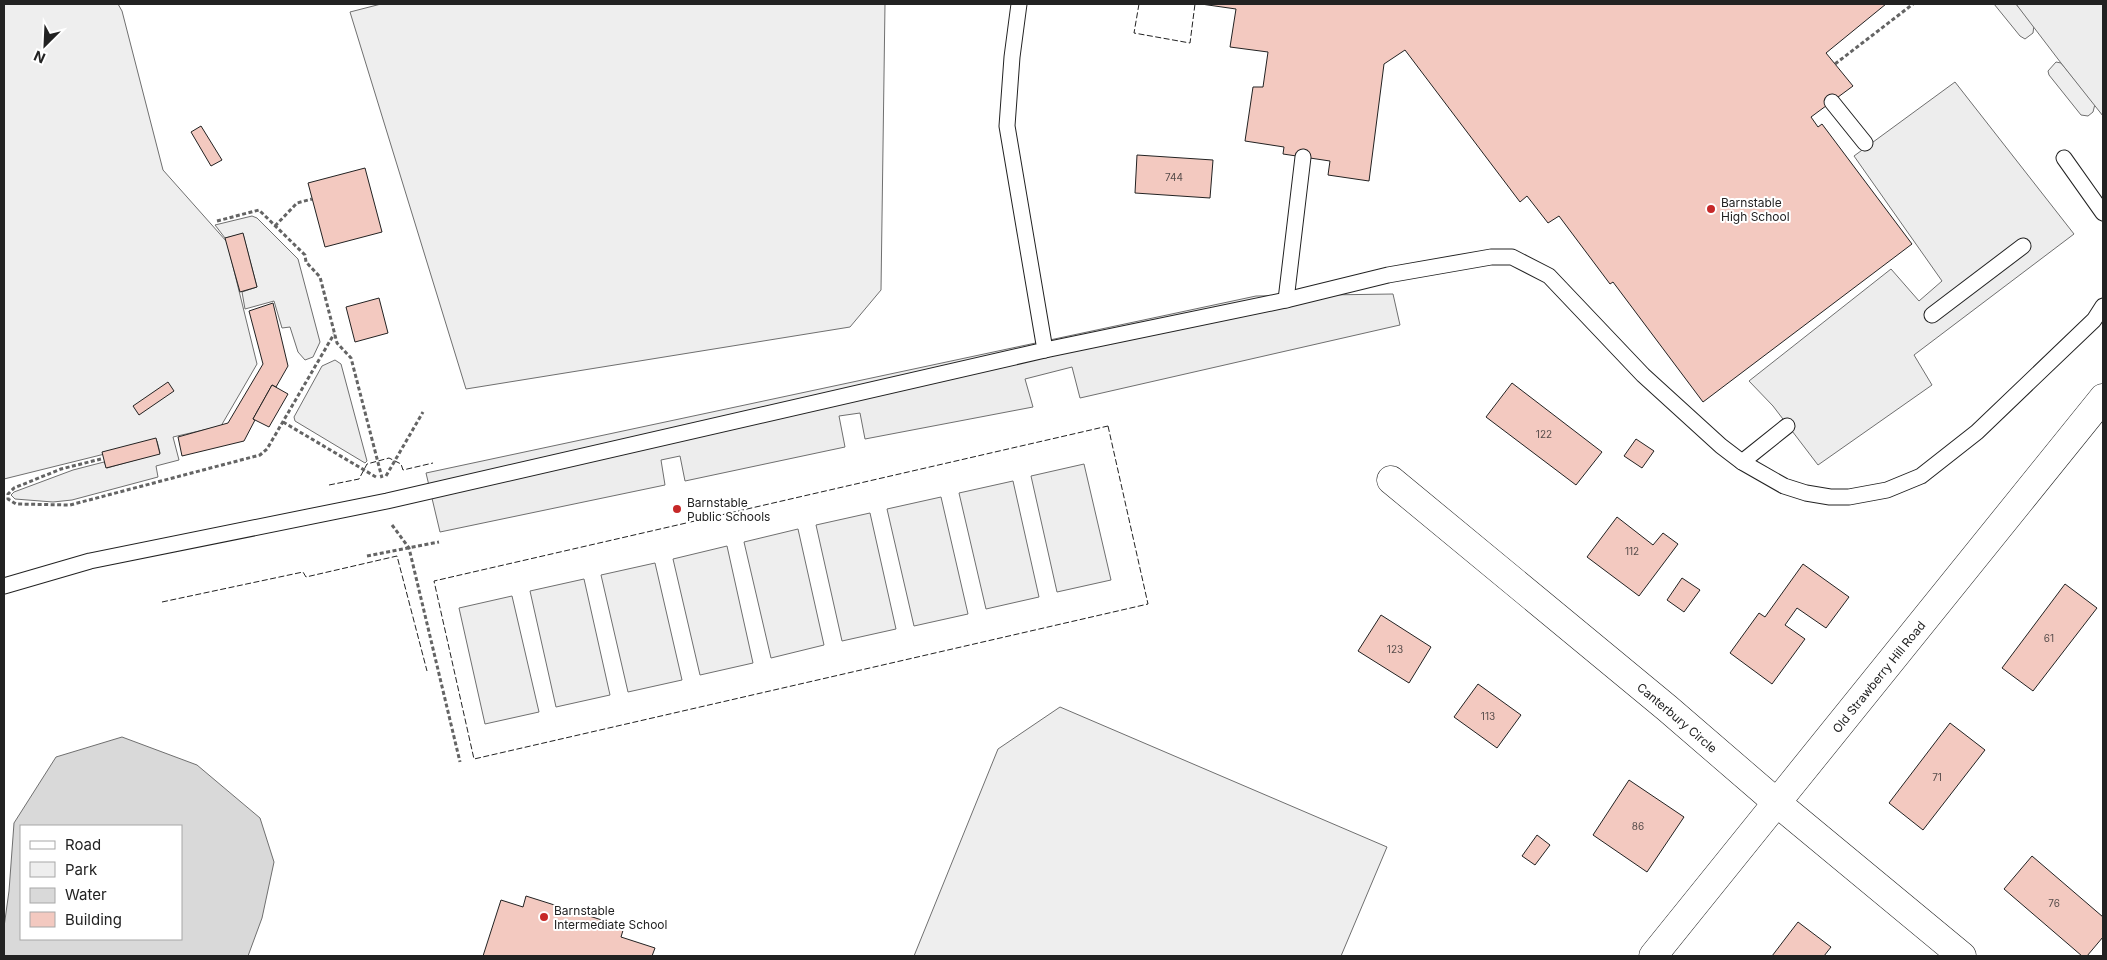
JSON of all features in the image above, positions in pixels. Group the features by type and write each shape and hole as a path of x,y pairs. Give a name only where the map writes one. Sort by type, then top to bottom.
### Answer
{"street":[{"name":"Old Strawberry Hill Road","path":"1653,956 2103,398"},
{"name":"Canterbury Circle","path":"1391,480 1652,695 1776,802 1962,956"}],"lane":[{"path":"1019,4 1008,97 1007,133 1046,350"},
{"path":"1832,102 1865,143"},
{"path":"1286,300 1303,157"},
{"path":"2064,158 2103,213"},
{"path":"1932,315 2023,246"},
{"path":"4,586 90,561 387,501 1046,350 1286,300 1388,275 1491,257 1512,257 1549,276 1643,375 1721,446 1742,462 1784,486 1830,497 1849,497 1870,494 1903,485 1921,476 1977,432 2094,320 2103,306"},
{"path":"1742,462 1787,426"}],"path":[{"path":"1835,64 1913,4"},
{"path":"275,226 297,203 312,199"},
{"path":"217,220 259,210 304,255 306,262 320,277 336,343 351,358 383,480"},
{"path":"101,459 61,469 14,488 8,494 8,499 16,504 70,505 253,458 267,449 334,334"},
{"path":"383,480 423,412"},
{"path":"282,422 383,480"},
{"path":"391,519 393,527 409,548 460,762"},
{"path":"367,556 439,542"}],"green space":[{"path":"4,4 118,4 122,11 163,170 227,242 257,364 221,426 173,437 179,460 156,466 158,477 72,500 53,502 15,499 11,495 14,492 73,470 104,462 107,468 160,453 157,441 4,479"},
{"path":"381,4 885,4 881,290 850,327 466,389 350,12"},
{"path":"1994,4 2016,4 2034,25 2033,33 2025,39 2020,36"},
{"path":"2056,62 2061,63 2095,104 2093,112 2088,116 2081,115 2049,75 2048,71"},
{"path":"252,216 257,218 298,259 320,342 313,357 305,360 298,352 290,327 282,328 274,301 245,309 242,292 257,287 243,234 225,238 215,225"},
{"path":"335,360 341,364 367,461 365,463 295,421 294,417 322,366"},
{"path":"1084,464 1111,580 1057,592 1031,476"},
{"path":"1013,481 1039,597 986,609 959,493"},
{"path":"941,497 968,614 914,626 887,509"},
{"path":"870,513 896,629 842,641 816,525"},
{"path":"798,529 824,645 771,658 744,542"},
{"path":"727,546 753,663 700,675 673,559"},
{"path":"655,563 682,680 628,692 601,575"},
{"path":"584,579 610,695 556,707 530,591"},
{"path":"512,596 539,712 485,724 459,608"},
{"path":"1060,707 1387,847 1341,956 914,956 998,749"}],"shaded area":[{"path":"2016,4 2103,4 2103,116 2061,63"},
{"path":"1955,82 2074,234 1914,355 1932,385 1818,465 1773,406 1749,381 1891,269 1919,301 1942,281 1854,156"},
{"path":"1393,294 1400,325 1080,398 1072,367 1025,379 1033,407 865,439 860,413 839,416 845,447 685,481 680,456 661,460 665,485 440,532 426,473 1256,296"}],"water":[{"path":"122,737 197,765 260,818 274,862 262,918 248,956 4,956 4,927 9,891 14,823 56,757"}],"building":[{"name":"Barnstable High School","path":"1201,4 1886,4 1826,53 1853,86 1811,117 1818,127 1822,124 1912,244 1703,402 1613,282 1610,284 1559,216 1548,223 1527,196 1520,202 1405,50 1384,64 1369,181 1328,175 1330,161 1283,154 1284,147 1245,141 1253,87 1263,87 1268,52 1230,47 1236,9"},
{"path":"201,126 222,160 211,166 191,132"},
{"path":"1137,155 1213,160 1210,198 1135,193"},
{"path":"365,168 382,232 325,247 308,183"},
{"path":"243,233 257,287 240,292 225,238"},
{"path":"379,298 388,333 355,342 346,307"},
{"path":"273,303 288,366 276,387 272,385 253,419 255,420 244,441 182,456 178,437 228,423 263,364 249,311"},
{"path":"168,382 174,391 139,415 133,406"},
{"path":"1512,383 1602,452 1576,485 1486,417"},
{"path":"272,385 288,394 269,427 253,419"},
{"path":"156,438 160,454 106,468 102,452"},
{"path":"1636,439 1654,451 1642,468 1624,456"},
{"path":"1617,517 1653,545 1663,533 1678,544 1639,596 1587,557"},
{"path":"1803,564 1849,597 1826,628 1797,608 1785,625 1805,639 1772,684 1730,653 1759,613 1765,617"},
{"path":"1682,578 1700,590 1684,612 1667,600"},
{"path":"2065,584 2097,608 2033,691 2002,668"},
{"path":"1381,615 1431,647 1409,683 1358,651"},
{"path":"1478,684 1521,715 1497,748 1454,717"},
{"path":"1950,723 1985,750 1923,830 1889,803"},
{"path":"1629,780 1684,817 1647,872 1593,835"},
{"path":"1537,835 1550,845 1535,865 1522,856"},
{"path":"2032,856 2103,917 2103,937 2087,956 2082,956 2004,889"},
{"name":"Barnstable Intermediate School","path":"526,896 624,927 621,937 655,948 652,956 483,956 501,900 523,907"},
{"path":"1798,922 1831,947 1824,956 1772,956"}],"fence":[{"path":"1139,4 1134,33 1190,43 1195,4"},
{"path":"1108,426 1148,604 474,759 434,581 1108,426"},
{"path":"329,485 359,479 367,464 389,458 401,464 403,470 433,463"},
{"path":"162,602 303,572 306,577 397,556 427,671"}],"place":[{"name":"Barnstable High School","path":"1711,209"},
{"name":"Barnstable Public Schools","path":"677,509"},
{"name":"Barnstable Intermediate School","path":"544,917"}]}
